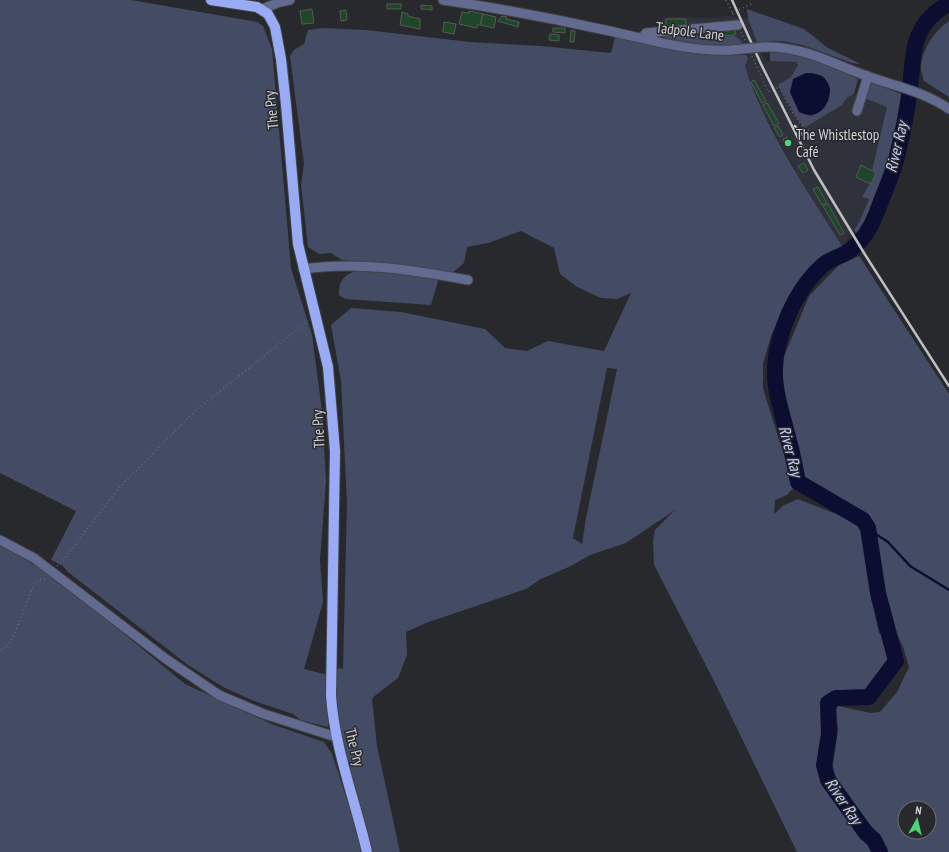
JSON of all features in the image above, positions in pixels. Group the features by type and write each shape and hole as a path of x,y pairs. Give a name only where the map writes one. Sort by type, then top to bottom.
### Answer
{"main road":[{"path":"211,0 262,9"},
{"name":"The Pry","path":"262,9 272,20 281,59 295,221 303,269 328,367 335,451 331,696 336,737 367,852"}],"street":[{"path":"262,9 290,0"},
{"name":"Tadpole Lane","path":"443,0 586,26 695,49 731,50 765,47 789,48 805,51 868,76 928,96 949,109"},
{"path":"642,38 646,33 738,25"},
{"path":"857,111 868,76"},
{"path":"303,269 345,265 381,266 468,280"},
{"path":"0,540 12,545 50,570 166,659 219,695 264,714 336,737"}],"path":[{"path":"726,0 747,46"},
{"path":"732,12 751,4"},
{"path":"750,52 768,92 779,87 804,128 811,132 817,133"},
{"path":"0,650 8,646 14,635 36,582 46,579 50,570 64,559 118,488 195,411 306,322 315,317"}],"shaded area":[{"path":"0,0 131,0 257,22 263,26 272,49 291,268 312,335 322,411 326,481 320,560 323,602 304,669 328,675 328,727 301,720 293,714 254,701 225,688 188,665 68,572 63,566 51,560 76,511 0,473"},
{"path":"747,9 804,29 828,48 861,64 852,63 802,45 782,41 757,42 748,19"},
{"path":"728,16 748,19 765,61 796,62 798,65 791,77 779,87 804,127 842,105 848,97 854,94 887,106 872,170 876,173 862,197 869,199 859,224 842,246 797,174 757,101 745,66 748,58 741,45 665,38 661,35 662,17 714,18"},
{"path":"949,21 949,97 924,81 921,68 923,55 926,48 934,35"},
{"path":"322,28 366,30 470,42 541,46 611,53 615,37 681,50 746,55 748,58 745,66 763,112 801,181 842,246 841,253 814,265 803,278 772,333 763,363 763,389 794,487 787,495 775,500 774,514 784,505 798,499 854,521 863,531 872,586 871,598 879,633 885,636 893,662 868,695 838,693 828,696 825,703 821,775 823,784 865,835 872,852 797,852 713,679 654,565 653,540 655,530 675,510 626,543 590,555 571,566 541,579 526,589 426,623 406,632 407,655 398,678 372,698 377,746 400,852 372,852 339,727 335,670 340,668 343,669 347,503 341,381 331,325 351,308 401,312 485,329 505,348 527,351 548,341 604,351 631,293 617,299 601,298 577,287 560,274 554,248 521,231 488,243 467,247 464,263 452,273 395,265 342,260 331,253 319,254 308,247 301,185 304,164 290,56 294,50 304,44 308,30","holes":["607,368 617,369 586,518 582,544 573,538"]},
{"path":"688,34 709,37 735,36 742,42 741,45 699,46 676,42 661,35"},
{"path":"770,52 797,54 816,58 858,79 854,94 848,97 842,105 804,128 778,85 791,77 798,65 796,62 770,61","holes":["811,73 824,77 830,89 828,98 823,108 811,116 799,112 790,92"]},
{"path":"806,73 818,75 824,78 830,89 828,101 825,107 821,111 811,115 799,112 790,92 793,79"},
{"path":"869,81 901,94 904,103 888,172 876,206 859,236 854,230 859,223 869,199 862,197 876,173 872,170 887,107 864,98"},
{"path":"859,256 949,394 949,852 884,852 880,835 863,818 833,775 832,771 838,730 836,710 838,706 870,713 880,712 897,692 909,667 903,647 888,614 878,554 870,524 802,479 780,391 783,359 809,296 839,265"},
{"path":"375,269 439,278 431,305 345,299 339,295 340,287 345,276 355,271"},
{"path":"0,545 45,571 72,591 185,684 274,725 324,742 332,754 356,827 361,852 0,852"}],"building":[{"path":"387,4 401,4 401,9 387,9"},
{"path":"421,5 432,6 432,10 421,9"},
{"path":"312,9 314,23 302,24 300,11"},
{"path":"346,10 347,20 341,21 340,11"},
{"path":"469,11 483,14 480,25 477,25 477,28 459,24 462,12 469,13"},
{"path":"402,12 408,14 408,16 420,19 420,29 400,25"},
{"path":"483,14 496,17 494,28 480,25"},
{"path":"502,16 507,17 506,19 519,22 518,27 498,21"},
{"path":"666,19 686,19 686,27 666,27"},
{"path":"444,22 456,24 454,34 443,32"},
{"path":"553,28 565,28 565,33 553,32"},
{"path":"571,30 575,31 574,42 570,42"},
{"path":"735,30 735,35 720,36 720,31"},
{"path":"719,31 719,36 710,36 710,32"},
{"path":"550,34 559,35 559,41 549,40"},
{"path":"754,80 766,101 762,103 751,82"},
{"path":"767,103 779,123 774,126 763,105"},
{"path":"778,126 783,135 780,137 774,128"},
{"path":"787,137 791,146 787,148 783,139"},
{"path":"804,163 808,170 803,173 798,166"},
{"path":"861,165 876,173 871,184 856,177"},
{"path":"818,187 827,203 822,205 813,189"},
{"path":"828,204 844,233 840,235 823,206"}],"waterway":[{"name":"River Ray","path":"880,852 874,840 866,833 828,780 824,765 829,734 828,703 836,698 869,697 896,661 878,593 868,528 863,520 798,482 792,451 777,394 775,371 781,335 789,313 800,292 823,265 849,251 856,245 873,222 889,182 902,137 910,89 912,63 917,40 927,20 949,3"},
{"path":"868,529 888,542 910,566 949,590"}],"railway":[{"path":"732,0 761,64 814,170 864,253 949,386"},
{"path":"795,126 806,139"}],"place":[{"name":"The Whistlestop Café","path":"788,143"}]}
